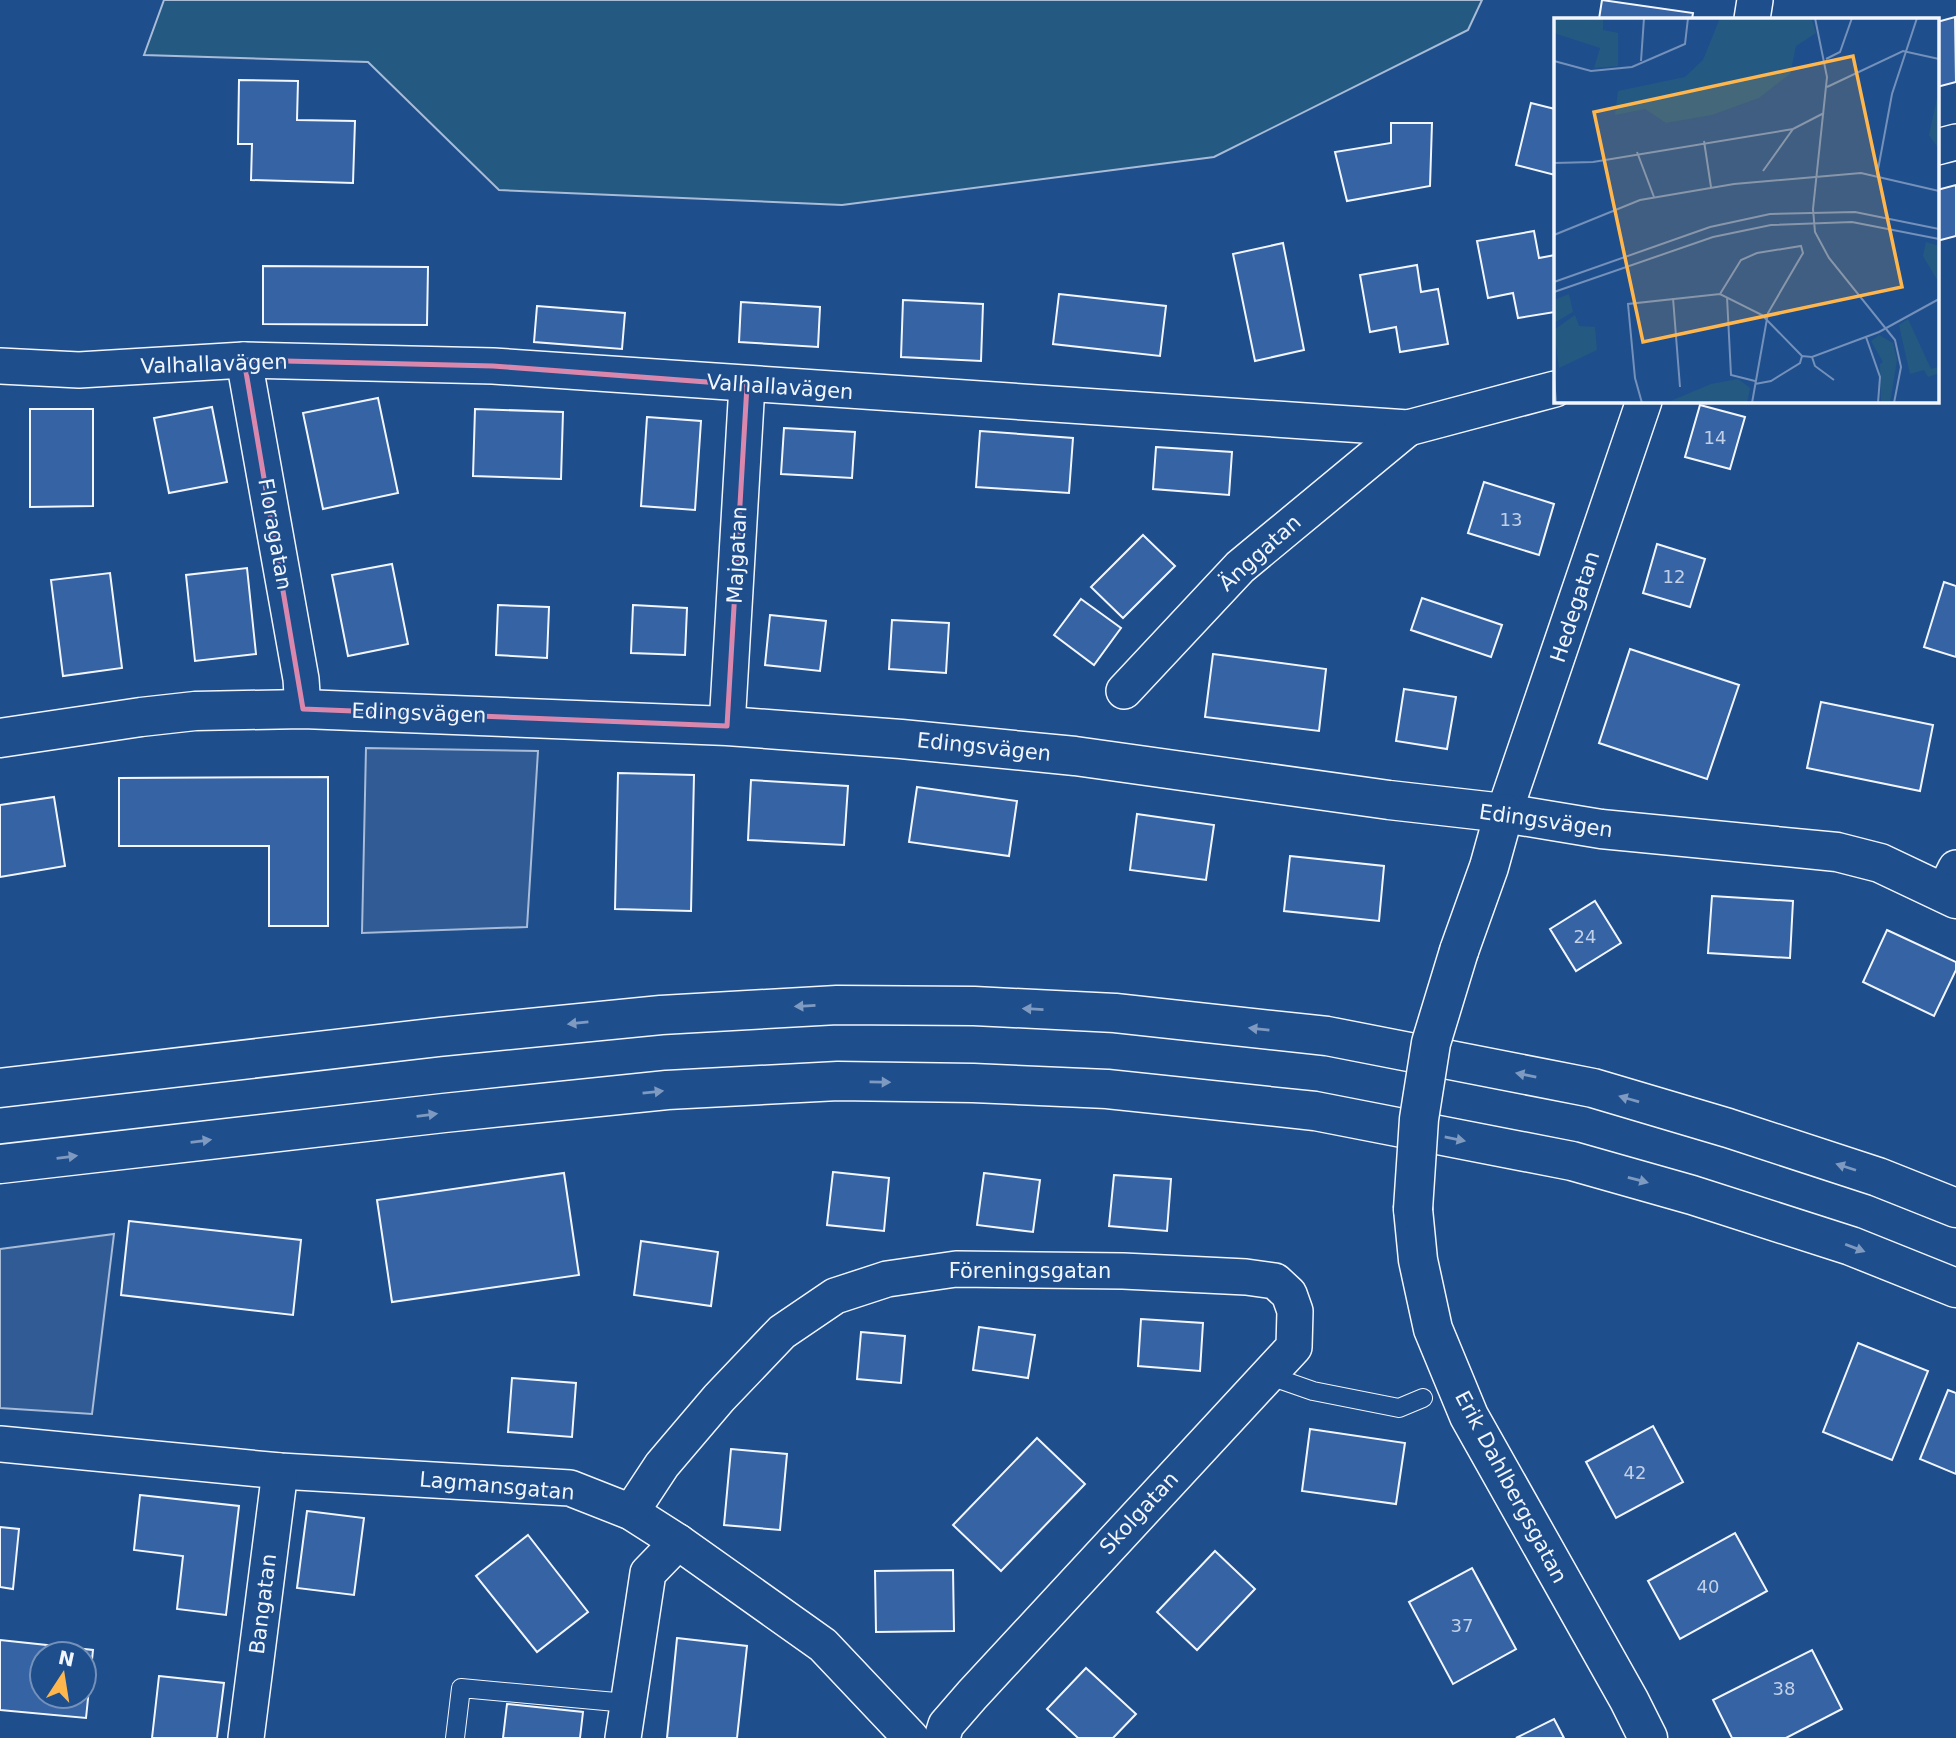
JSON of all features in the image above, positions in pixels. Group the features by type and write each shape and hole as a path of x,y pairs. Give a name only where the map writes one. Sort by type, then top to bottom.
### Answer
{"main road":[{"name":"Edingsvägen","path":"0,738 195,711 303,709 727,726 901,739 1075,756 1389,800 1504,813 1638,834 1837,852 1952,886"},
{"name":"Erik Dahlbergsgatan","path":"1504,813 1431,1043 1419,1119 1413,1209 1418,1260 1433,1329 1469,1416 1648,1738"},
{"path":"0,1088 661,1015 837,1004 974,1006 1115,1013 1327,1036 1593,1088 1791,1148 1878,1177 1956,1208"},
{"path":"0,1164 667,1090 838,1081 1107,1089 1315,1111 1572,1161 1692,1195 1851,1246 1956,1288"}],"street":[{"path":"1752,18 1755,0"},
{"path":"1938,147 1956,142"},
{"name":"Valhallavägen","path":"0,366 79,370 244,360 493,366 1408,428 1554,389"},
{"name":"Floragatan","path":"244,360 301,679 303,709"},
{"name":"Majgatan","path":"727,726 747,385"},
{"name":"Hedegatan","path":"1504,813 1644,402"},
{"name":"Änggatan","path":"1124,691 1240,567 1408,428"},
{"name":"Föreningsgatan","path":"631,1512 662,1465 719,1398 782,1332 835,1296 887,1279 956,1269 1123,1271 1275,1281"},
{"name":"Skolgatan","path":"942,1738 946,1725 972,1695 1294,1346 1295,1311 1289,1294 1275,1281"},
{"name":"Lagmansgatan","path":"0,1444 280,1471 570,1488 631,1512 678,1542 823,1645 911,1738"},
{"name":"Bangatan","path":"246,1738 280,1471"},
{"path":"623,1738 648,1573 678,1542"}],"lane":[{"path":"1267,1374 1313,1391 1399,1408 1423,1398"},
{"path":"455,1738 461,1688 627,1703"}],"highlighted area":[{"path":"244,360 493,366 747,385 727,726 303,709"}],"shaded area":[{"path":"164,0 1482,0 1468,30 1214,157 842,205 499,190 368,62 144,55"},
{"path":"366,748 538,751 527,927 362,933"},
{"path":"114,1234 92,1414 0,1408 0,1249"}],"building":[{"path":"1602,0 1693,13 1692,18 1599,18"},
{"path":"1955,17 1956,82 1938,87 1938,22"},
{"path":"239,80 298,81 297,120 355,121 353,183 251,180 252,144 238,144"},
{"path":"1531,103 1554,109 1554,175 1516,165"},
{"path":"1391,123 1432,123 1430,186 1347,201 1335,152 1391,143"},
{"path":"1956,185 1956,236 1938,241 1938,190"},
{"path":"1534,231 1539,258 1554,255 1554,312 1518,318 1513,293 1488,298 1477,241"},
{"path":"1283,243 1304,350 1255,361 1233,254"},
{"path":"1417,265 1421,292 1438,289 1448,344 1400,352 1396,327 1370,332 1360,275"},
{"path":"263,266 428,267 427,325 263,324"},
{"path":"1059,294 1166,306 1160,356 1053,344"},
{"path":"903,300 983,304 981,361 901,357"},
{"path":"741,302 820,307 818,347 739,342"},
{"path":"537,306 625,313 622,349 534,342"},
{"path":"378,398 398,493 323,509 303,413"},
{"path":"1700,405 1745,417 1730,469 1685,457"},
{"path":"212,407 227,482 169,493 154,418"},
{"path":"30,409 93,409 93,506 30,507"},
{"path":"475,409 563,412 561,479 473,476"},
{"path":"647,417 701,421 695,510 641,506"},
{"path":"784,428 855,432 852,478 781,474"},
{"path":"980,431 1073,438 1069,493 976,487"},
{"path":"1156,447 1232,452 1229,495 1153,489"},
{"path":"1484,482 1554,504 1539,555 1468,533"},
{"path":"1143,535 1175,566 1123,618 1091,587"},
{"path":"1657,544 1705,559 1690,607 1643,593"},
{"path":"392,564 408,644 348,656 332,575"},
{"path":"247,568 256,654 195,661 186,575"},
{"path":"110,573 122,668 63,676 51,580"},
{"path":"1944,582 1956,586 1956,657 1924,647"},
{"path":"1422,598 1502,625 1491,657 1411,630"},
{"path":"1081,599 1121,628 1094,665 1054,635"},
{"path":"498,605 549,607 547,658 496,655"},
{"path":"633,605 687,608 685,655 631,653"},
{"path":"770,615 826,621 820,671 765,665"},
{"path":"892,620 949,623 946,673 889,669"},
{"path":"1630,649 1739,685 1707,779 1599,743"},
{"path":"1213,654 1326,669 1319,731 1205,717"},
{"path":"1404,689 1456,697 1447,749 1396,741"},
{"path":"1821,702 1933,725 1920,791 1807,768"},
{"path":"618,773 694,775 691,911 615,909"},
{"path":"328,777 328,926 269,926 269,846 119,846 119,778"},
{"path":"751,780 848,786 844,845 748,840"},
{"path":"917,787 1017,801 1009,856 909,842"},
{"path":"54,797 65,866 0,877 0,805"},
{"path":"1137,814 1214,825 1206,880 1130,870"},
{"path":"1290,856 1384,866 1379,921 1284,911"},
{"path":"1712,896 1793,901 1790,958 1708,953"},
{"path":"1595,901 1621,943 1576,971 1550,929"},
{"path":"1887,930 1956,962 1956,970 1934,1016 1863,982"},
{"path":"833,1172 889,1178 884,1231 827,1225"},
{"path":"564,1173 579,1275 392,1302 377,1200"},
{"path":"984,1173 1040,1180 1033,1232 977,1225"},
{"path":"1114,1175 1171,1179 1167,1231 1109,1226"},
{"path":"129,1221 301,1240 293,1315 121,1295"},
{"path":"641,1241 718,1252 711,1306 634,1295"},
{"path":"1141,1319 1203,1323 1200,1371 1138,1366"},
{"path":"979,1327 1035,1335 1028,1378 973,1370"},
{"path":"861,1332 905,1336 901,1383 857,1379"},
{"path":"1858,1343 1928,1371 1892,1460 1823,1432"},
{"path":"512,1378 576,1383 572,1437 508,1432"},
{"path":"1948,1390 1956,1393 1956,1474 1920,1459"},
{"path":"1653,1426 1683,1482 1616,1518 1586,1462"},
{"path":"1310,1429 1405,1443 1396,1504 1302,1491"},
{"path":"1037,1438 1085,1484 1001,1571 953,1525"},
{"path":"731,1449 787,1454 780,1530 724,1525"},
{"path":"140,1495 239,1506 226,1615 177,1609 183,1556 134,1550"},
{"path":"307,1511 364,1518 354,1595 297,1588"},
{"path":"0,1527 19,1529 13,1589 0,1587"},
{"path":"1735,1533 1767,1591 1680,1639 1648,1581"},
{"path":"528,1535 588,1612 537,1652 476,1576"},
{"path":"1215,1551 1255,1589 1197,1650 1157,1612"},
{"path":"1472,1568 1516,1649 1453,1684 1409,1602"},
{"path":"953,1570 954,1631 876,1632 875,1571"},
{"path":"677,1638 747,1646 737,1738 667,1738"},
{"path":"0,1640 28,1643 28,1710 87,1710 86,1718 0,1710"},
{"path":"1812,1650 1842,1709 1786,1738 1732,1738 1713,1700"},
{"path":"1086,1668 1136,1714 1113,1738 1078,1738 1047,1709"},
{"path":"159,1676 224,1683 217,1738 152,1738"},
{"path":"507,1704 583,1712 580,1738 503,1738"},
{"path":"1554,1719 1564,1738 1516,1738"}]}
